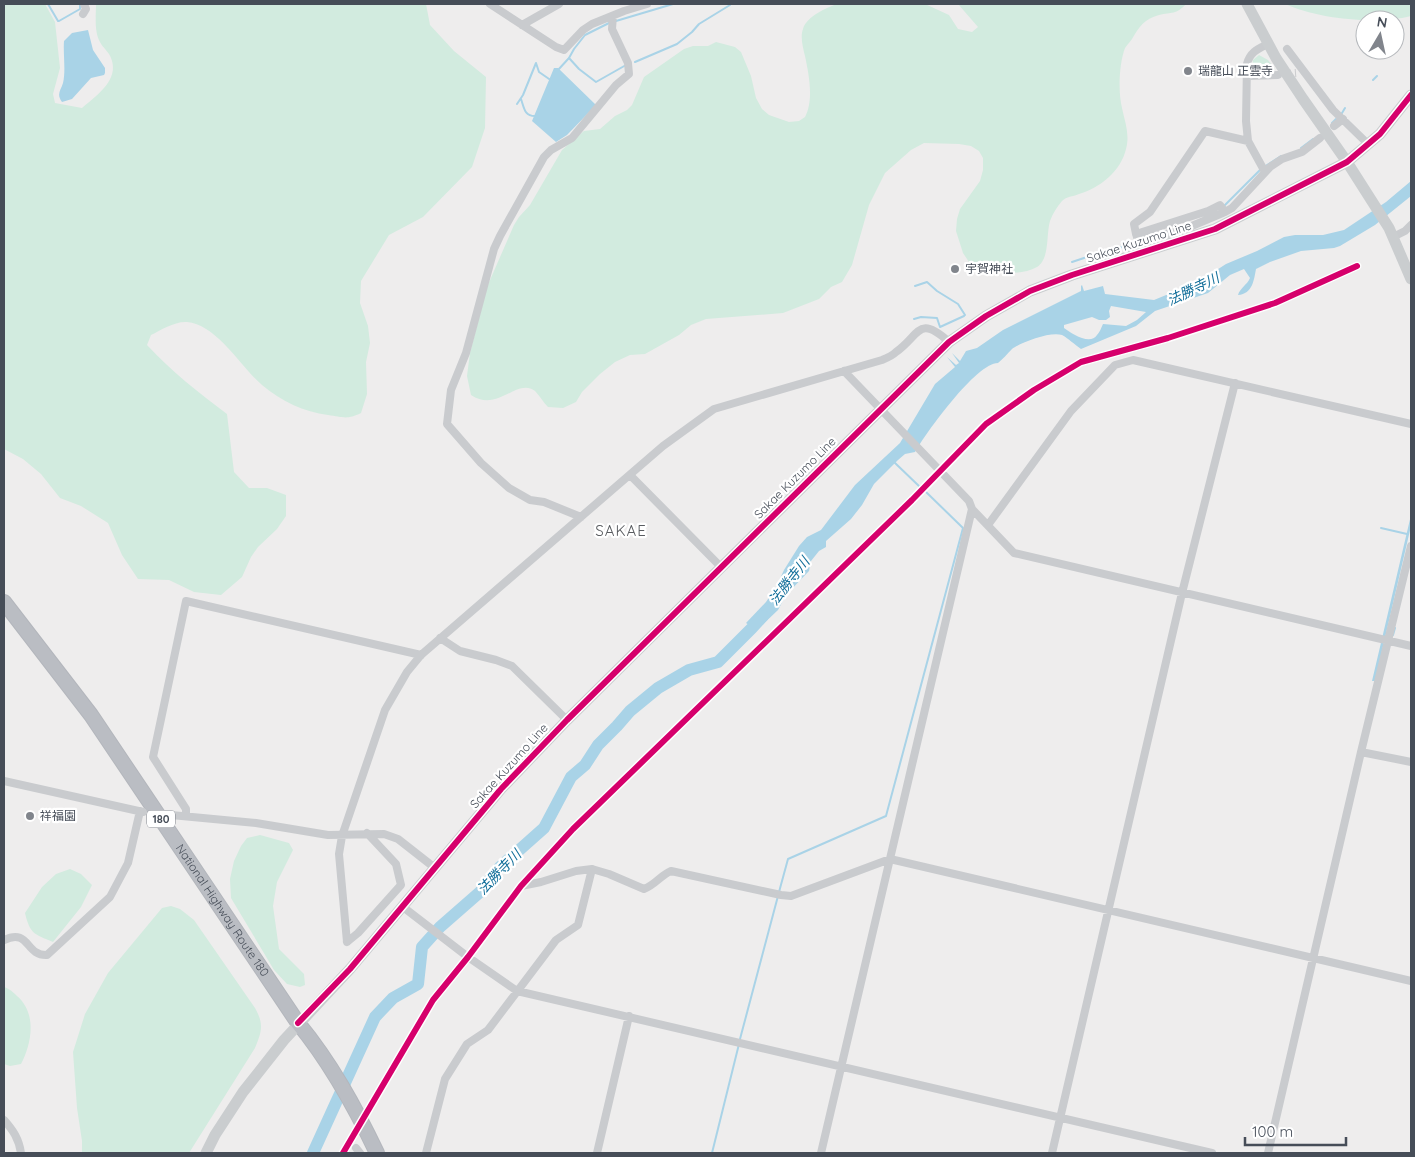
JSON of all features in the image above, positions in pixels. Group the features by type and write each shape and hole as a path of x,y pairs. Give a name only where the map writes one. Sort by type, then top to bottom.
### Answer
{"highway":[{"name":"National Highway Route 180","path":"4,602 91,715 298,1023 312,1040 347,1093 377,1153"}],"main road":[{"path":"1247,4 1268,44 1302,99 1350,166 1391,233 1411,279"},
{"name":"Sakae Kuzumo Line","path":"206,1153 215,1135 243,1092 298,1023 350,968 403,907 501,789 567,720 949,342 986,316 1030,291 1072,275 1215,229 1350,166 1368,144 1380,134 1411,95"}],"street":[{"path":"83,14 86,9 84,4"},
{"path":"490,4 556,47 564,50 583,30 613,16 622,7 648,4"},
{"path":"522,25 559,4"},
{"path":"581,517 544,502 530,500 509,488 481,463 447,424 450,390 466,353 494,249 500,236 544,157 551,150 572,138 616,86 629,74 628,63 612,29 613,16"},
{"path":"1263,170 1248,141 1246,121 1247,76 1249,57 1268,44"},
{"path":"1287,49 1300,73 1333,110 1368,144"},
{"path":"1247,76 1278,75"},
{"path":"1334,126 1343,119"},
{"path":"1248,141 1205,131 1150,212 1134,224 1138,240 1180,231 1224,209 1232,208 1263,170 1282,159 1302,152 1320,138"},
{"path":"1391,233 1405,231 1411,225"},
{"path":"343,1153 360,1118 433,1000 521,886 573,829 937,469 986,424 1034,390 1081,362 1168,338 1275,303 1357,266"},
{"path":"367,833 396,864 401,886 358,933 347,942 340,854 342,836 385,710 406,672 421,655 663,446 714,409 882,360 896,352 918,330 926,328 936,330 949,342"},
{"path":"988,525 1071,411 1114,365 1133,360 1411,424"},
{"path":"844,371 969,501 972,509 1014,554 1411,646"},
{"path":"1052,1153 1182,593 1235,383"},
{"path":"630,475 721,567"},
{"path":"821,1153 972,509"},
{"path":"1268,1153 1411,546"},
{"path":"186,816 186,809 152,756 186,600 421,655"},
{"path":"440,638 460,651 512,666 567,720"},
{"path":"1361,752 1411,762"},
{"path":"4,940 13,936 19,937 35,952 47,955 110,897 128,863 141,812 5,782"},
{"path":"171,814 328,835 384,834 398,839 412,848 435,868"},
{"path":"521,886 576,871 592,869 644,889 650,887 671,871 782,896 791,896 890,859 1411,981"},
{"path":"426,1153 445,1079 450,1070 467,1044 488,1030 556,940 578,925 592,869"},
{"path":"403,907 468,957 517,991 735,1040 1212,1153"},
{"path":"597,1153 629,1016"},
{"path":"4,1120 17,1138 21,1153"}],"green space":[{"path":"4,4 45,4 55,22 60,68 53,94 55,103 82,108 105,87 112,73 113,66 111,58 100,42 97,33 96,4 426,4 430,25 454,51 486,77 485,128 472,167 423,217 389,235 361,281 360,303 368,326 370,343 366,362 367,394 361,413 348,417 328,415 310,411 285,401 262,385 218,338 198,325 182,322 168,326 151,335 147,345 156,355 227,414 234,472 249,488 267,488 286,495 286,516 277,529 258,547 242,577 221,595 194,592 169,580 138,579 122,555 108,523 81,506 60,498 41,474 23,459 4,449"},
{"path":"837,4 925,4 949,15 958,29 972,32 978,27 958,4 1186,4 1176,12 1159,15 1146,21 1125,48 1120,70 1121,101 1127,134 1127,144 1123,157 1120,164 1102,183 1087,191 1066,198 1060,203 1050,221 1044,258 1037,267 1014,273 973,268 963,253 956,231 957,219 960,209 980,181 983,170 983,158 979,151 971,146 924,143 911,150 885,173 869,205 852,265 842,282 831,287 819,299 783,313 706,319 691,325 679,335 645,354 630,355 615,362 582,392 576,402 563,408 548,407 535,391 528,388 521,388 490,400 471,395 467,376 470,353 487,287 514,225 530,205 562,150 584,131 600,129 615,116 627,110 632,105 644,77 684,49 693,46 708,46 716,42 735,47 741,52 751,76 756,98 762,109 769,115 789,122 799,121 805,117 808,110 810,95 808,71 802,42 803,29 808,20 813,16"},
{"path":"1285,4 1411,4 1411,16 1405,17 1405,10 1355,10 1355,19 1347,19 1298,9"},
{"path":"1259,55 1268,60 1275,69 1260,73 1252,68 1253,60"},
{"path":"260,835 289,843 293,850 277,882 273,906 279,949 304,974 305,985 300,987 287,984 274,970 231,898 230,879 234,861 247,838"},
{"path":"70,869 81,874 92,885 81,907 53,942 41,937 31,929 25,913 42,887 56,874"},
{"path":"171,906 180,909 194,920 255,1008 261,1023 255,1048 189,1153 82,1153 73,1052 85,1014 108,973 162,908"},
{"path":"4,987 13,992 23,1003 28,1011 31,1028 28,1047 21,1064 10,1066 4,1064"}],"water":[{"path":"88,30 93,50 105,68 105,73 104,75 91,78 72,99 62,102 59,94 64,78 64,41 72,33"},
{"path":"554,68 558,68 596,105 567,135 556,142 532,121"},
{"path":"1411,181 1411,196 1375,225 1340,246 1301,251 1256,269 1250,289 1243,294 1238,295 1250,278 1244,269 1230,275 1208,293 1155,311 1136,326 1081,349 1064,336 1057,334 1036,338 1012,349 998,363 989,366 977,374 940,415 915,452 905,454 874,484 862,505 851,519 826,541 826,547 819,551 811,561 809,571 786,595 778,610 757,630 746,623 766,602 799,546 807,537 821,530 855,485 900,443 935,384 955,367 947,357 956,365 959,363 952,353 960,361 966,351 977,348 1003,330 1081,291 1082,285 1084,291 1103,286 1105,294 1154,300 1171,293 1181,293 1226,264 1284,237 1323,235 1344,230 1386,202","holes":["1111,306 1146,312 1126,326 1103,324 1098,334 1090,339 1080,338 1064,328 1064,325 1092,317 1106,320 1110,317 1109,311"]},
{"path":"1411,515 1411,526 1375,681 1372,681"}],"waterway":[{"path":"48,4 58,21"},
{"path":"59,21 80,9 80,4"},
{"path":"616,21 673,4"},
{"path":"635,62 677,44 699,24 730,5"},
{"path":"558,70 585,35 609,23"},
{"path":"569,58 579,69 596,82 626,65"},
{"path":"517,104 523,95 536,63 539,72 552,81"},
{"path":"1373,80 1377,76"},
{"path":"521,99 527,113 535,116"},
{"path":"1342,113 1345,108"},
{"path":"1332,123 1336,119"},
{"path":"1301,148 1313,139"},
{"path":"1264,167 1281,156"},
{"path":"1223,207 1260,170"},
{"path":"1107,252 1128,245"},
{"path":"1072,262 1087,257"},
{"path":"915,286 927,282 937,291 958,304 965,315"},
{"path":"914,319 921,317 937,318 940,327 964,316"},
{"path":"894,462 921,488"},
{"path":"779,892 788,859 886,816 963,528 925,491"},
{"path":"1381,528 1407,534"},
{"name":"法勝寺川","path":"313,1153 375,1017 393,998 418,984 422,947 440,927 480,892 500,867 544,828 571,777 585,765 598,745 630,711 658,688 689,670 718,662 763,616"},
{"path":"1393,635 1395,628"},
{"path":"740,1039 778,896"},
{"path":"712,1153 739,1044"}],"tunnel":[{"path":"1283,74 1296,73"}],"cycle path":[{"path":"298,1023 350,969 501,789 567,720 949,342 986,316 1030,291 1072,275 1215,229 1347,162 1380,134 1411,95"},
{"path":"343,1153 433,1000 521,886 573,829 912,500 986,424 1034,390 1081,362 1168,338 1275,303 1357,266"}],"place":[{"name":"瑞龍山 正雲寺","path":"1188,71"},
{"name":"宇賀神社","path":"955,269"},
{"name":"祥福園","path":"30,816"}],"district":[{"name":"SAKAE","path":"621,531"}]}
